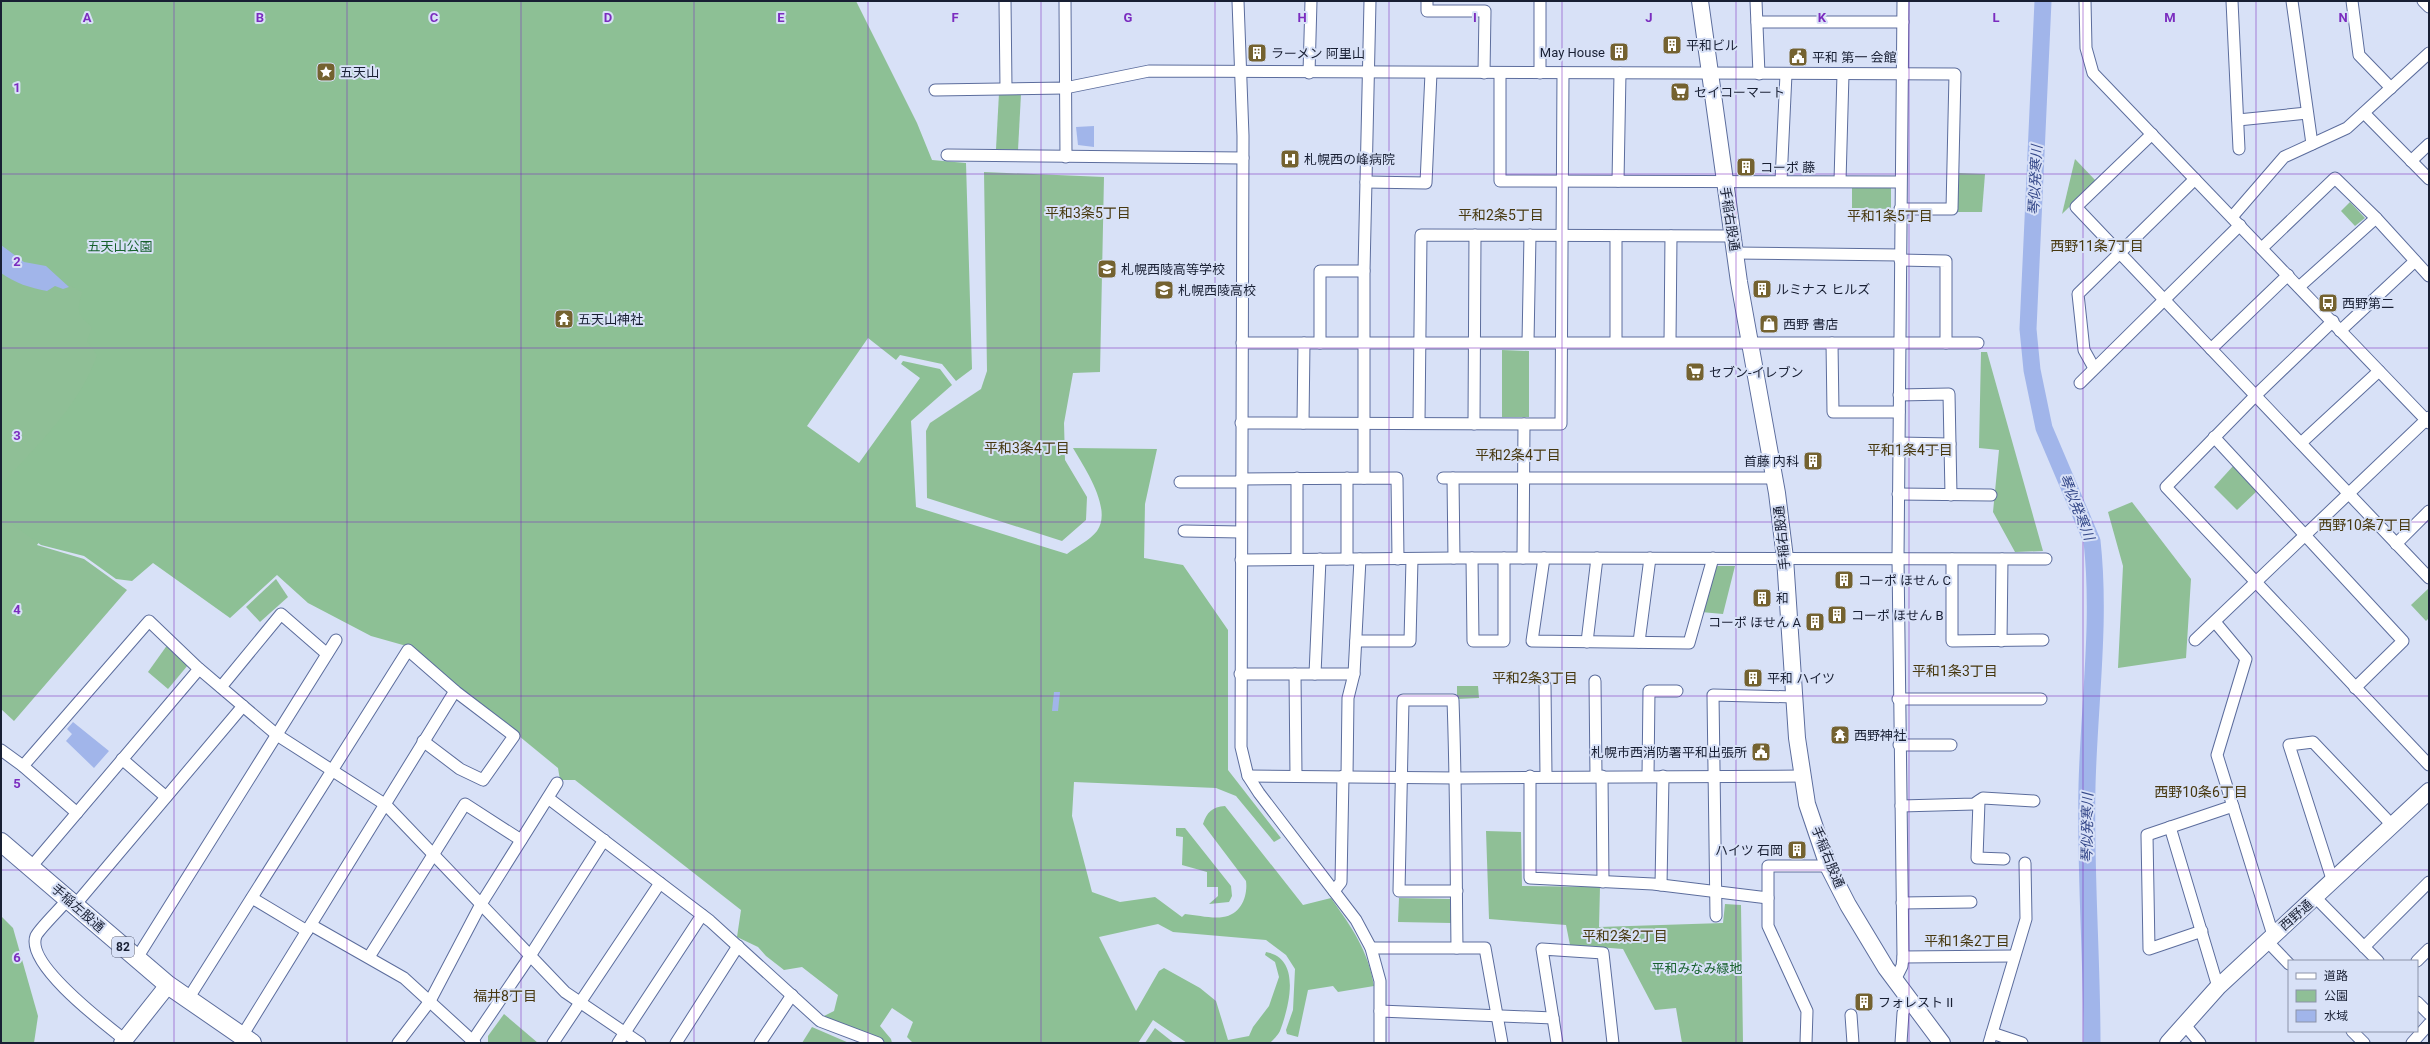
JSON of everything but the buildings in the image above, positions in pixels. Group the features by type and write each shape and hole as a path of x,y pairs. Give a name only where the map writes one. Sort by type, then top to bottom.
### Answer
{"main road":[{"name":"手稲左股通","path":"1,842 168,985 247,1040"}],"street":[{"path":"1005,1 1006,88"},
{"path":"1065,1 1066,157"},
{"path":"1238,1 1243,158 1240,674 1241,747 1248,776 1356,920 1371,948 1380,981 1380,1043"},
{"path":"1309,73 1311,1"},
{"path":"1364,478 1364,271 1367,72 1370,1"},
{"path":"1427,1 1427,11 1485,11 1484,73"},
{"path":"1540,1 1540,73"},
{"name":"手稲右股通","path":"1700,1 1724,181 1750,343 1774,478 1785,558 1794,697 1807,804 1828,866 1848,905 1895,980 1942,1043"},
{"path":"1756,1 1759,74"},
{"path":"1895,980 1902,966 1903,957 1898,699 1898,443 1903,1"},
{"path":"2085,1 2086,48 2093,73 2333,321 2379,371 2428,420 2254,582 2195,640"},
{"path":"2232,1 2239,149"},
{"path":"2292,1 2312,144"},
{"path":"2352,1 2359,55 2391,88"},
{"path":"2423,1 2429,7"},
{"path":"1757,22 1903,22"},
{"path":"2080,383 2164,299 2236,221 2284,157 2347,128 2429,53"},
{"path":"935,90 1065,88 1149,71 1240,73 1955,74 1952,209 1900,209"},
{"path":"1366,182 1426,183 1431,73"},
{"path":"1500,73 1500,181 1900,182"},
{"path":"1242,423 1364,424 1419,422 1474,424 1561,424 1564,235 1563,73"},
{"path":"1618,181 1620,74"},
{"path":"1781,181 1786,74"},
{"path":"1840,182 1843,74"},
{"path":"2238,120 2307,113"},
{"path":"2364,113 2429,179"},
{"path":"2152,134 2076,207 2429,578"},
{"path":"2411,160 2429,144"},
{"path":"947,155 1243,158"},
{"path":"2262,248 2335,178 2376,218 2429,276"},
{"path":"2094,368 2084,350 2078,294 2195,179"},
{"path":"2299,287 2376,218"},
{"path":"1419,422 1421,235 1733,236"},
{"path":"1474,424 1475,235"},
{"path":"1528,342 1530,235"},
{"path":"1616,236 1616,342"},
{"path":"1670,342 1671,236"},
{"path":"1735,253 1900,258 1946,261 1946,343"},
{"path":"2340,330 2415,261"},
{"path":"1320,343 1320,271 1364,271"},
{"path":"2211,349 2288,275"},
{"path":"2333,321 2166,487 2254,582 2429,765"},
{"path":"1242,343 1978,343"},
{"path":"1303,423 1304,343"},
{"path":"1832,343 1833,412 1899,412"},
{"path":"2301,444 2379,371"},
{"path":"1899,394 1950,394 1951,495"},
{"path":"1523,558 1524,424"},
{"path":"2214,438 2403,641 2355,688"},
{"path":"1898,443 1950,444"},
{"path":"1297,478 1297,559"},
{"path":"1180,482 1297,478 1397,478 1398,559"},
{"path":"1347,478 1348,559"},
{"path":"1454,558 1448,478 1774,478"},
{"path":"1898,494 1991,496"},
{"path":"2396,544 2429,511"},
{"path":"1184,532 1241,532"},
{"path":"1241,560 1454,558 2046,559"},
{"path":"1472,558 1473,640 1504,641 1504,558"},
{"path":"1544,558 1532,641 1689,643 1713,558"},
{"path":"1587,642 1597,558"},
{"path":"1639,642 1650,558"},
{"path":"1314,674 1320,559"},
{"path":"1334,891 1341,882 1348,698 1354,674 1360,559"},
{"path":"1356,641 1410,641 1412,559"},
{"path":"1952,559 1952,640 2043,640"},
{"path":"2002,559 2002,640"},
{"path":"221,687 281,614 327,654"},
{"path":"23,766 149,621 199,668 277,735 384,804 565,992 640,1043"},
{"path":"2215,622 2246,659 2217,755 2270,938 2288,963"},
{"path":"137,958 336,640"},
{"path":"188,999 408,650 455,691 514,736 483,780 460,769 423,741"},
{"path":"31,867 199,668"},
{"path":"1240,674 1354,674"},
{"path":"1296,674 1296,776"},
{"path":"1596,681 1603,882"},
{"path":"1545,685 1546,776"},
{"path":"247,1040 309,928 455,691"},
{"path":"1648,776 1649,691 1676,691"},
{"path":"1716,916 1714,695 1794,697"},
{"path":"1898,699 2041,699"},
{"path":"1456,891 1398,890 1403,700 1453,700 1456,778 1457,948"},
{"path":"168,985 123,1041 62,988 35,949 36,936 71,902 166,797 244,706"},
{"path":"2333,882 2289,746 2313,742 2392,825"},
{"path":"1899,745 1951,745"},
{"path":"1,750 23,766 77,813"},
{"path":"122,759 166,797"},
{"path":"1248,776 1456,778 1530,776 1803,776"},
{"path":"1530,776 1530,878 1661,886 1768,898"},
{"path":"1661,886 1663,776"},
{"path":"399,1043 430,1001 481,904 557,783"},
{"name":"西野通","path":"2168,1043 2218,987 2429,792"},
{"path":"548,798 702,915 820,1021 878,1043"},
{"path":"1900,806 1974,804 1984,798 2034,801"},
{"path":"1979,801 1977,858 2004,859"},
{"path":"369,958 465,804 521,840"},
{"path":"2202,931 2149,949 2147,835 2233,806"},
{"path":"2170,827 2218,987"},
{"path":"252,898 369,958 404,978 473,1042 604,840"},
{"path":"2022,1043 1991,1038 2013,956 2026,920 2025,863"},
{"path":"1806,1043 1807,1011 1768,926 1768,866 1828,866"},
{"path":"2364,947 2429,882"},
{"path":"553,1043 660,883"},
{"path":"2316,898 2377,960"},
{"path":"1902,903 1971,902"},
{"path":"618,1043 702,915"},
{"path":"676,1043 738,946"},
{"path":"1371,948 1485,948 1502,1043"},
{"path":"1557,1043 1542,949 1603,953 1613,1043"},
{"path":"2418,960 2429,949"},
{"path":"1903,957 2013,956"},
{"path":"760,1043 792,995"},
{"path":"1901,1043 1902,1013 1908,998"},
{"path":"2418,1003 2429,1014"},
{"path":"1380,1011 1553,1018"},
{"path":"1851,1016 1852,1043"},
{"path":"2412,1043 2429,1024"},
{"path":"2185,1025 2200,1043"},
{"path":"2353,1032 2364,1043"}],"green space":[{"path":"1,1 122,430 37,545 84,559 127,590 14,721 1,709"},
{"name":"五天山公園","path":"1,1 856,1 917,123 932,160 966,163 972,369 956,381 942,364 900,355 896,360 868,338 807,426 859,463 920,378 901,364 903,361 940,369 952,385 911,421 916,507 1067,554 1097,531 1101,522 1102,511 1090,477 1073,448 1157,449 1145,504 1144,558 1183,565 1228,630 1228,770 1281,838 1274,842 1236,796 1216,788 1074,782 1072,816 1092,892 1120,902 1155,897 1182,917 1185,914 1223,917 1234,913 1242,904 1246,893 1246,881 1203,824 1208,813 1213,809 1225,806 1303,905 1331,898 1363,950 1368,961 1374,986 1338,992 1333,986 1308,990 1298,1037 1287,1034 1286,1030 1293,1010 1295,969 1286,955 1266,940 1173,932 1158,924 1099,937 1136,1011 1159,971 1164,968 1200,988 1216,1001 1228,1040 1249,1036 1253,1027 1269,1006 1279,977 1275,962 1265,955 1266,952 1277,956 1285,964 1289,973 1290,985 1287,1009 1279,1033 1270,1043 1187,1043 1153,1020 1138,1043 913,1043 907,1037 913,1022 892,1008 880,1026 891,1039 892,1043 883,1043 822,1017 834,1011 838,995 802,967 784,970 766,956 758,947 737,937 741,910 575,780 560,780 558,768 410,647 371,636 308,603 277,575 230,618 153,563 132,581 116,579 84,556 41,545 3,518 1,485 56,424 68,408 89,374 97,355 87,341 92,327 80,316 79,312 82,292 43,272 1,258"},
{"path":"999,93 1021,94 1018,150 996,149"},
{"path":"2075,159 2096,181 2062,214"},
{"path":"984,172 1104,177 1100,372 1073,373 1064,423 1065,460 1087,497 1086,520 1062,541 927,498 926,431 930,423 981,389 987,371"},
{"path":"1959,173 1985,174 1982,212 1957,212"},
{"path":"1852,186 1891,187 1891,209 1852,208"},
{"path":"2350,202 2365,218 2355,226 2341,211"},
{"path":"1502,350 1529,351 1529,417 1502,417"},
{"path":"1981,352 1987,352 2043,551 2015,552 1993,512 1999,450 1979,448"},
{"path":"2234,465 2257,491 2237,510 2214,487"},
{"path":"2132,502 2191,579 2186,658 2118,668 2123,566 2108,512"},
{"path":"1715,566 1735,566 1723,614 1701,612"},
{"path":"276,579 288,597 260,622 246,607"},
{"path":"2429,588 2429,618 2426,621 2411,605"},
{"path":"168,644 188,665 168,689 148,672"},
{"path":"1457,686 1478,686 1479,698 1457,699"},
{"path":"1176,828 1185,828 1231,886 1232,896 1229,902 1209,904 1218,896 1218,887 1207,887 1207,872 1182,865 1183,837 1176,836"},
{"name":"平和みなみ緑地","path":"1486,831 1521,832 1522,886 1600,887 1599,927 1723,923 1725,904 1741,905 1743,1043 1682,1043 1676,1008 1655,1010 1623,949 1570,945 1566,925 1489,919"},
{"path":"1399,898 1452,899 1451,923 1398,922"},
{"path":"1,916 13,928 38,1016 34,1043 1,1043"},
{"path":"504,1014 538,1043 488,1043 488,1036"},
{"path":"812,1027 849,1043 802,1043"},
{"path":"1155,1028 1174,1043 1145,1043"}],"water":[{"path":"1094,126 1094,147 1078,145 1076,127"},
{"path":"1,245 24,262 46,266 69,287 63,289 55,286 47,291 23,285 6,277 1,273"},
{"path":"1054,692 1060,692 1058,711 1052,711"},
{"path":"73,722 109,751 94,768 66,741 72,734 67,729"}],"waterway":[{"name":"琴似発寒川","path":"2043,1 2028,329 2032,370 2044,428 2092,541 2095,632 2087,786 2092,1043"}],"place":[{"name":"平和ビル","path":"1672,45"},
{"name":"May House","path":"1619,52"},
{"name":"ラーメン 阿里山","path":"1257,53"},
{"name":"平和 第一 会館","path":"1798,57"},
{"name":"五天山","path":"326,72"},
{"name":"セイコーマート","path":"1680,92"},
{"name":"札幌西の峰病院","path":"1290,159"},
{"name":"コーポ 藤","path":"1746,167"},
{"name":"札幌西陵高等学校","path":"1107,269"},
{"name":"ルミナス ヒルズ","path":"1762,289"},
{"name":"札幌西陵高校","path":"1164,290"},
{"name":"西野第二","path":"2328,303"},
{"name":"五天山神社","path":"564,319"},
{"name":"西野 書店","path":"1769,324"},
{"name":"セブン-イレブン","path":"1695,372"},
{"name":"首藤 内科","path":"1813,461"},
{"name":"コーポ ほせん C","path":"1844,580"},
{"name":"和","path":"1762,598"},
{"name":"コーポ ほせん B","path":"1837,615"},
{"name":"コーポ ほせん A","path":"1815,622"},
{"name":"平和 ハイツ","path":"1753,678"},
{"name":"西野神社","path":"1840,735"},
{"name":"札幌市西消防署平和出張所","path":"1761,752"},
{"name":"ハイツ 石岡","path":"1797,850"},
{"name":"フォレスト II","path":"1864,1002"}],"district":[{"name":"平和3条5丁目","path":"1088,213"},
{"name":"平和2条5丁目","path":"1501,215"},
{"name":"平和1条5丁目","path":"1890,216"},
{"name":"西野11条7丁目","path":"2097,246"},
{"name":"平和3条4丁目","path":"1027,448"},
{"name":"平和1条4丁目","path":"1910,450"},
{"name":"平和2条4丁目","path":"1518,455"},
{"name":"西野10条7丁目","path":"2365,525"},
{"name":"平和1条3丁目","path":"1955,671"},
{"name":"平和2条3丁目","path":"1535,678"},
{"name":"西野10条6丁目","path":"2201,792"},
{"name":"平和2条2丁目","path":"1625,936"},
{"name":"平和1条2丁目","path":"1967,941"},
{"name":"福井8丁目","path":"505,996"}]}
